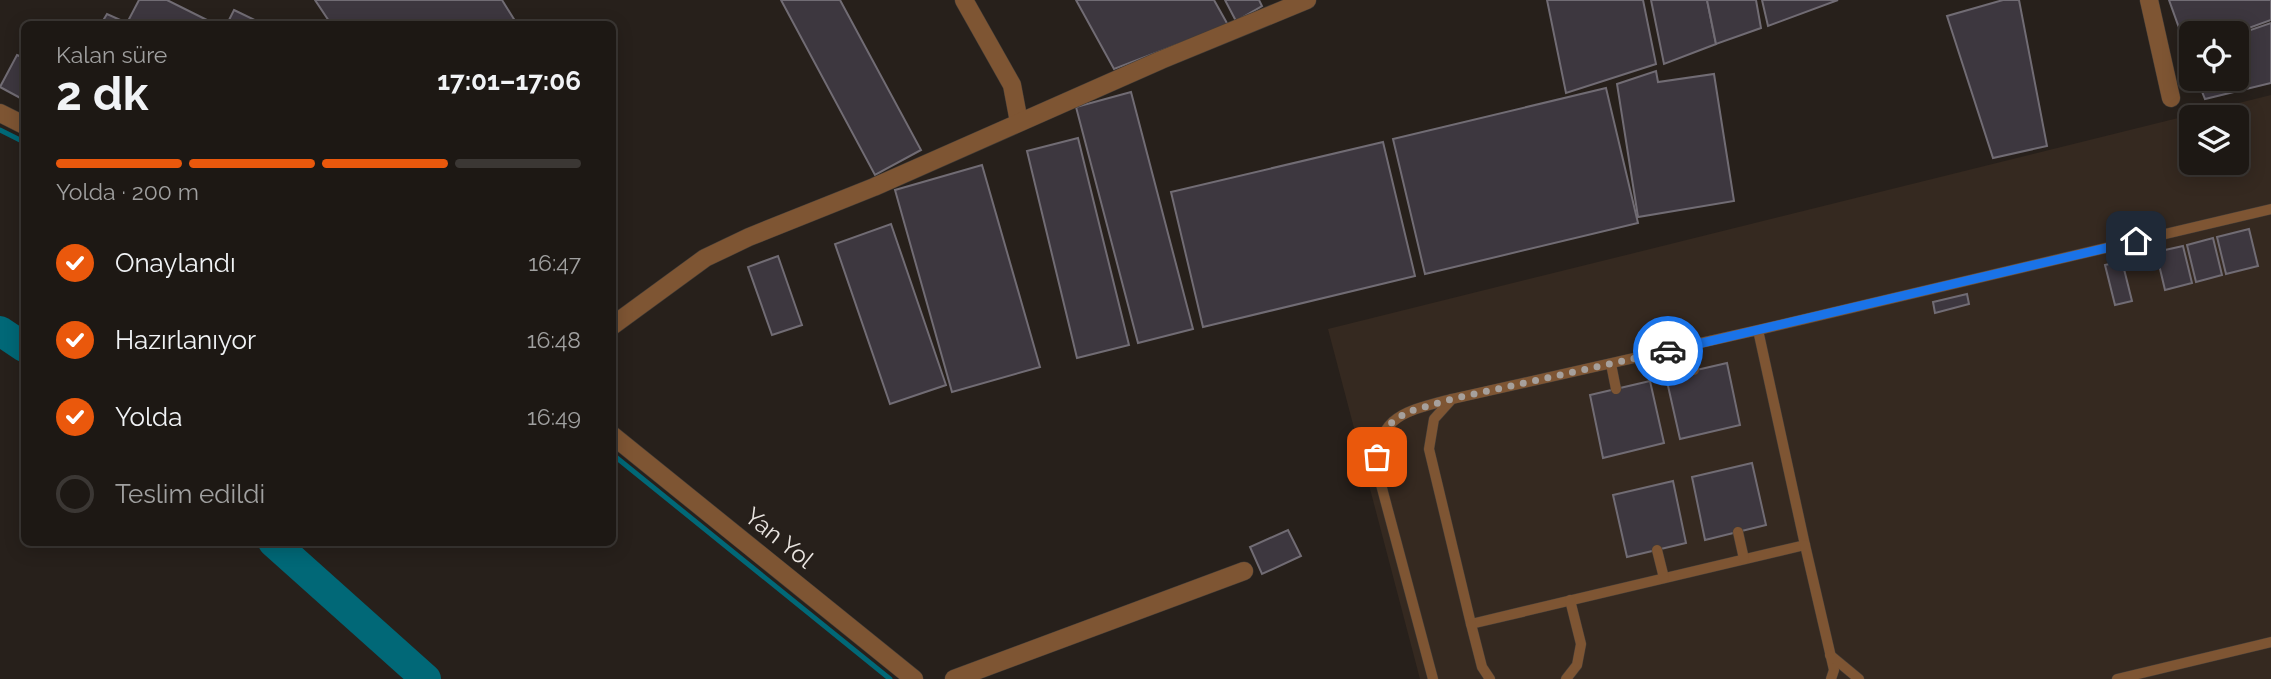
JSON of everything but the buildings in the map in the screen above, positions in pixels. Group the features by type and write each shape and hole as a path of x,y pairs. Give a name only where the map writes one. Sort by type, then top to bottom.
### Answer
{"street":[{"path":"964,0 1012,85 1019,122"},
{"path":"616,323 705,258 748,237 874,187 1161,60 1307,0"},
{"path":"2149,0 2171,98"},
{"path":"0,113 21,124"},
{"name":"Yan Yol","path":"616,438 914,679"},
{"path":"954,679 1244,571"}],"lane":[{"path":"1433,679 1379,477 1377,457 1383,435 1397,418 1418,408 1452,399 2271,209"},
{"path":"1758,330 1834,670 1830,679"},
{"path":"1688,346 1694,370"},
{"path":"1611,364 1616,389"},
{"path":"1452,399 1434,419 1429,449 1484,679"},
{"path":"1738,532 1744,559"},
{"path":"1471,624 1805,545"},
{"path":"1657,550 1664,578"},
{"path":"1566,679 1577,665 1581,644 1570,600"},
{"path":"2117,679 2271,642"},
{"path":"1830,654 1859,679"},
{"path":"1482,667 1490,679"}],"shaded area":[{"path":"2271,95 2271,679 1420,679 1328,329 2179,118 2179,175 2249,175 2249,105 2231,105"}],"waterway":[{"path":"0,130 21,140"},
{"path":"0,331 21,345"},
{"path":"616,457 890,679"},
{"path":"277,546 426,679"}],"way so far":[{"path":"1377,457 1383,435 1390,424 1407,412 1452,399 1668,351"}],"route":[{"path":"1668,351 2136,241"}]}
